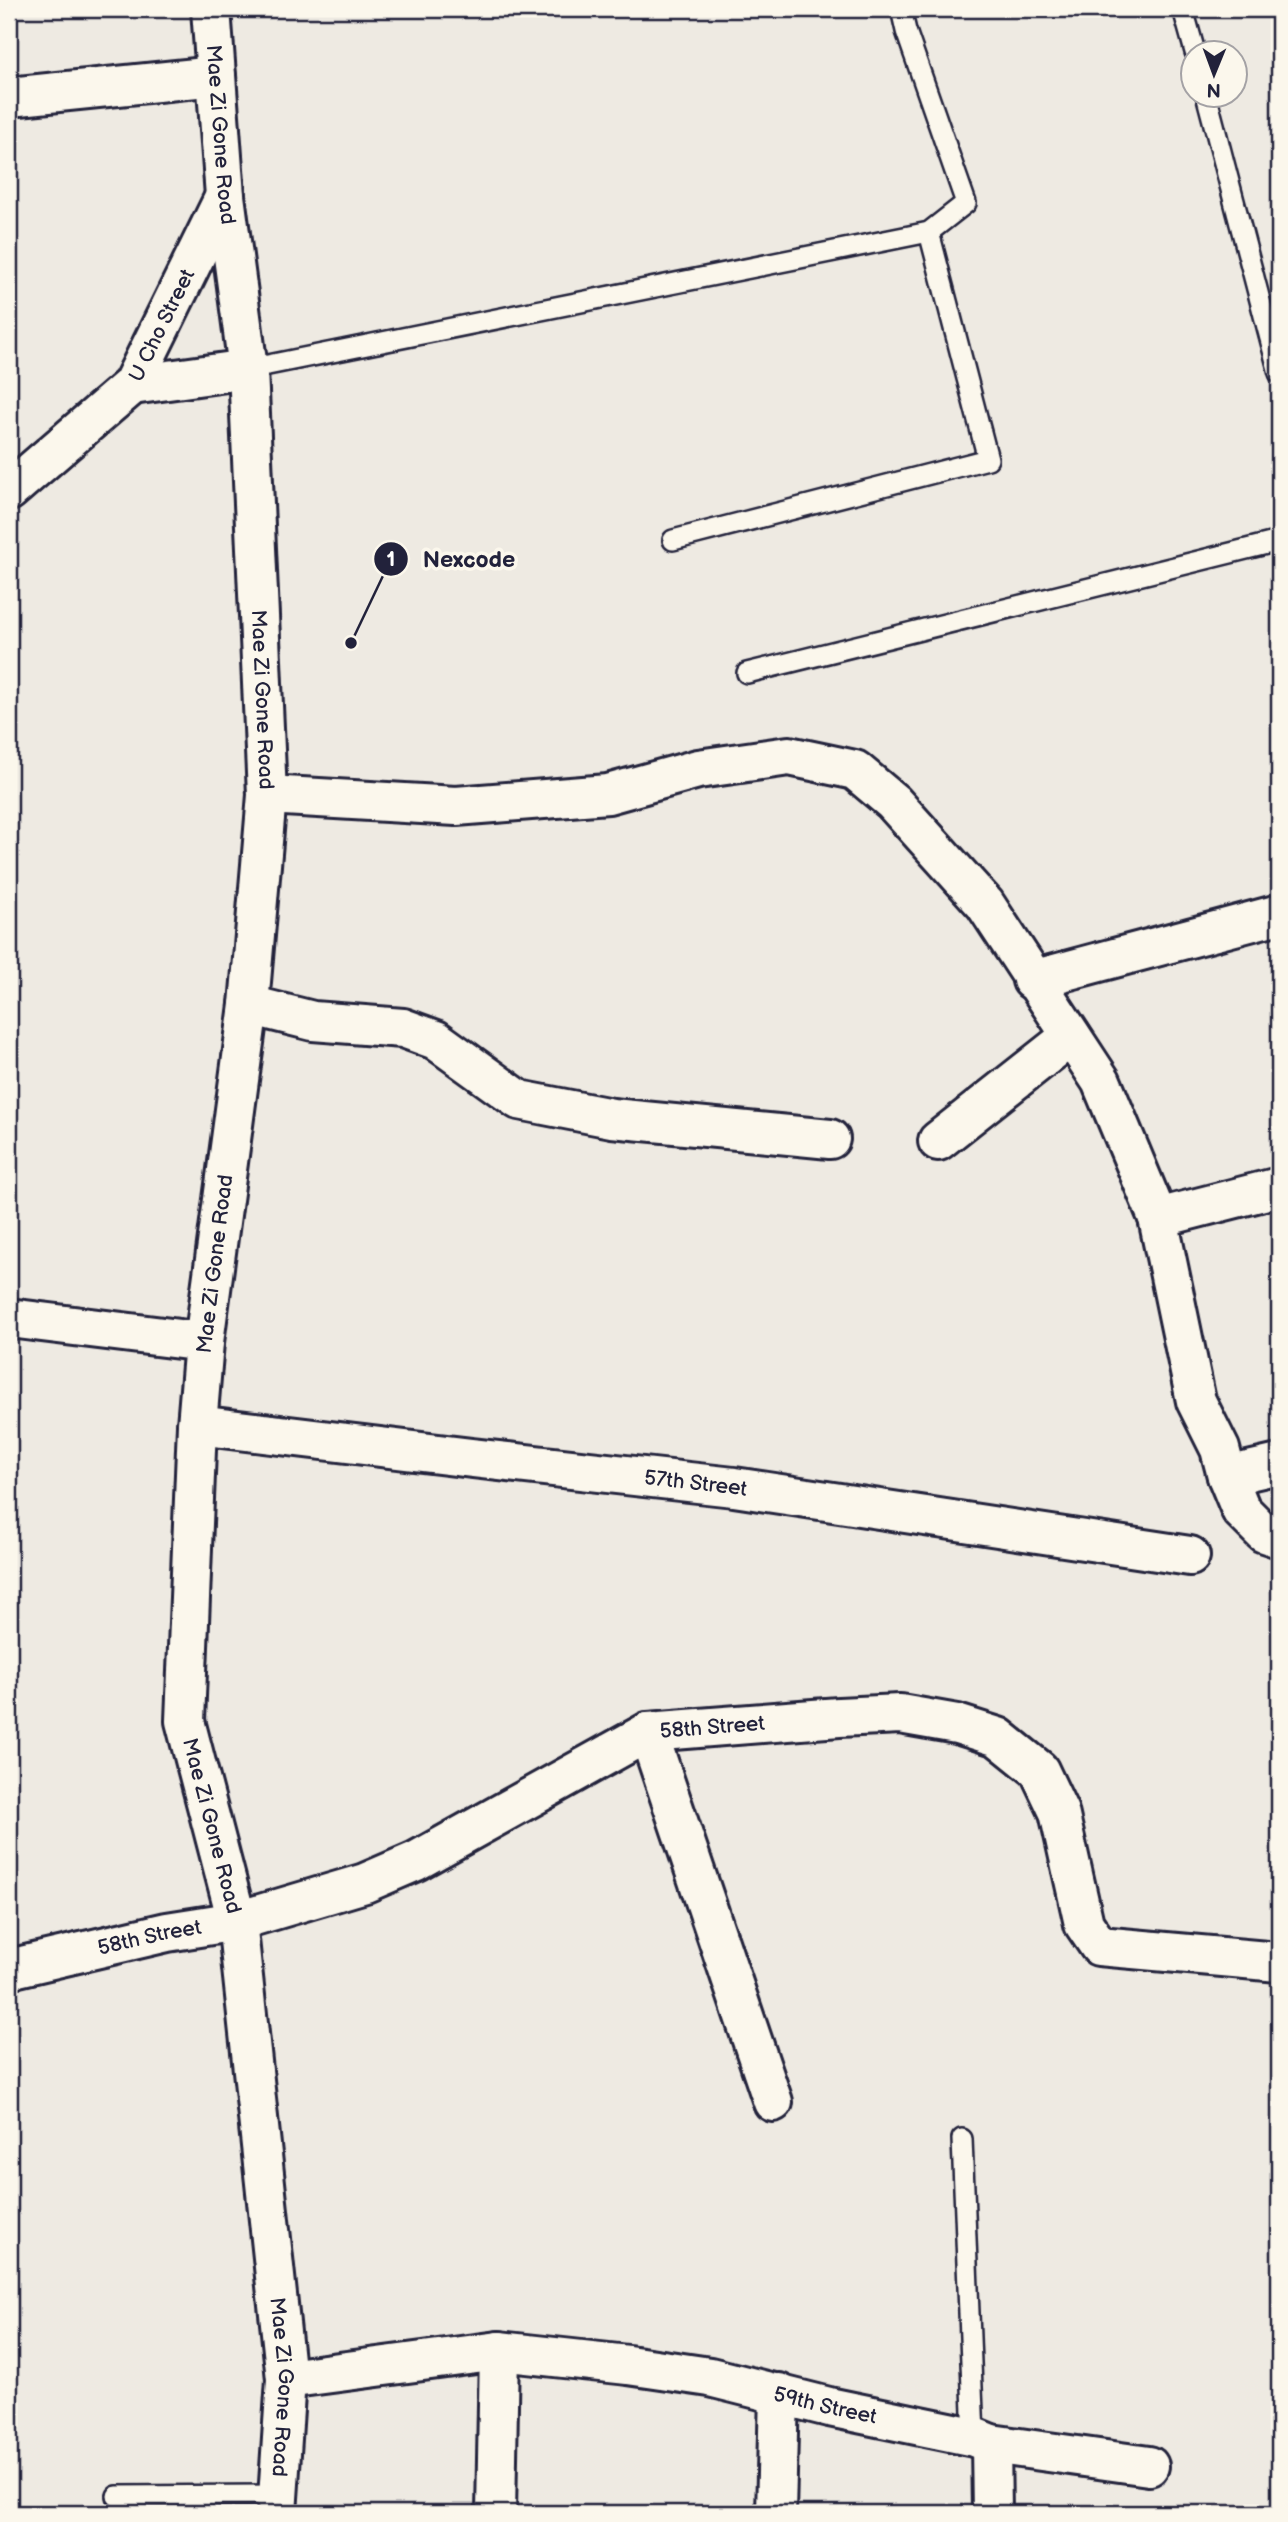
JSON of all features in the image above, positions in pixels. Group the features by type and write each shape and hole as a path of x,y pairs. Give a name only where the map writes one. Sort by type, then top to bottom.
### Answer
{"street":[{"name":"Mae Zi Gone Road","path":"211,9 225,196 248,369 267,796 249,1005 204,1342 197,1425 185,1721 237,1921 286,2379 277,2504"},
{"path":"9,97 216,76"},
{"name":"U Cho Street","path":"9,491 132,385 225,196"},
{"path":"132,385 248,369"},
{"path":"267,796 456,806 608,794 698,769 789,756 855,770 893,802 985,905 1101,1082 1158,1218 1196,1401 1220,1449 1227,1476 1241,1510 1264,1533 1279,1538"},
{"path":"1032,980 1279,914"},
{"path":"249,1005 313,1021 403,1028 436,1040 519,1100 612,1118 830,1139"},
{"path":"938,1141 1070,1036"},
{"path":"1158,1218 1279,1186"},
{"path":"9,1318 204,1342"},
{"name":"57th Street","path":"197,1425 734,1487 1191,1556"},
{"path":"1227,1476 1279,1464"},
{"name":"58th Street","path":"9,1969 167,1932 237,1921 365,1884 416,1861 648,1732 900,1714 957,1724 998,1737 1039,1770 1059,1812 1084,1924 1100,1945 1279,1962"},
{"path":"648,1732 772,2102"},
{"path":"496,2513 499,2351"},
{"name":"59th Street","path":"286,2379 499,2351 710,2377 829,2407 983,2440 1149,2466"},
{"path":"776,2513 779,2393"},
{"path":"983,2440 992,2513"}],"lane":[{"path":"248,369 929,232 966,203 906,31 901,9"},
{"path":"1183,9 1191,38"},
{"path":"1210,108 1279,373"},
{"path":"673,540 988,459 929,232"},
{"path":"747,673 1279,541"},
{"path":"962,2139 983,2440"},
{"path":"117,2496 277,2504"}],"place":[{"name":"Nexcode","path":"351,643"}]}
